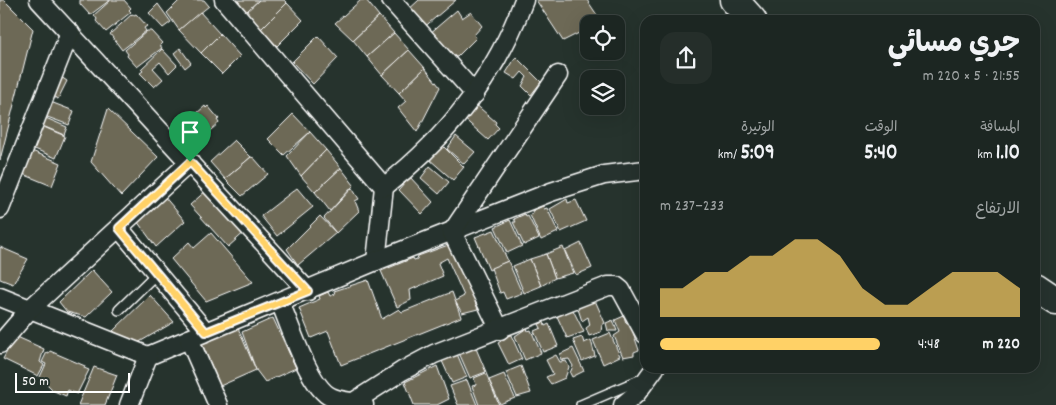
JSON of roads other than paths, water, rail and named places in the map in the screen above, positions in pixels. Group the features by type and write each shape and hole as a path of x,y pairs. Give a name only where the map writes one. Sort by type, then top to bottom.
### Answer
{"highway":[{"path":"714,0 728,15"},
{"path":"734,0 748,15"},
{"path":"1040,290 1056,301"}],"street":[{"path":"39,0 308,291"},
{"path":"224,0 384,187"},
{"path":"391,0 475,94"},
{"path":"376,261 384,187 427,151 475,94 501,51 524,0"},
{"path":"1,202 70,32"},
{"path":"452,232 558,75"},
{"path":"0,344 30,309 190,162"},
{"path":"0,297 148,356 308,291 376,261 574,184 604,175 640,171"},
{"path":"119,228 206,332"},
{"path":"452,232 500,330"},
{"path":"280,302 312,377 320,389 330,397 360,403 416,363 608,286 616,286 621,290 640,325"},
{"path":"189,339 218,405"},
{"path":"129,405 148,356"},
{"path":"623,405 651,373"}],"lane":[{"path":"119,310 156,274"},
{"path":"581,405 649,373"}]}
